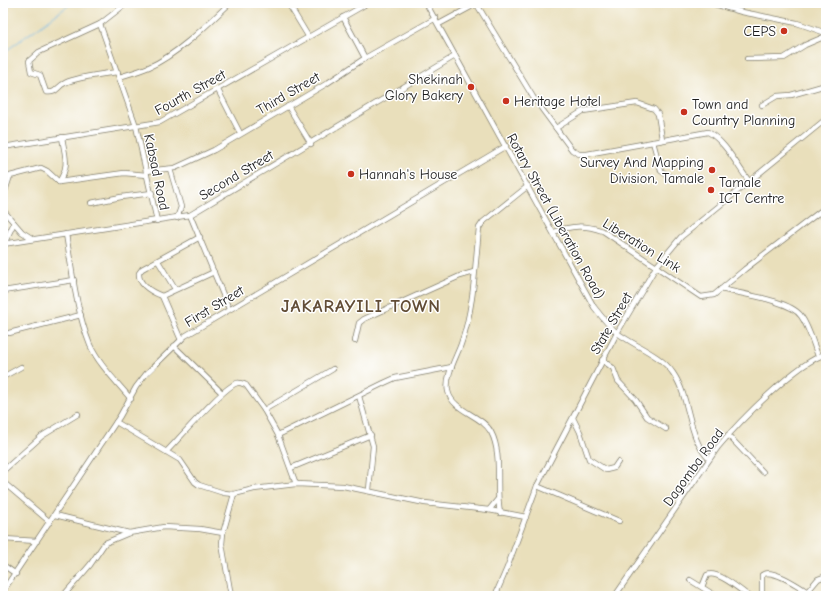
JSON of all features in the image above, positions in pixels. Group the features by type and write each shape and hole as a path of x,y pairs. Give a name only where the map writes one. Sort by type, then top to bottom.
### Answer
{"street":[{"path":"127,3 100,24 39,52 29,62 31,72 40,75 44,90 46,92 50,93 58,90 65,82 148,68 163,59 196,34 228,3"},
{"path":"288,3 308,36"},
{"name":"Fourth Street","path":"3,147 160,122 368,3"},
{"name":"Rotary Street (Liberation Road)","path":"426,3 436,18 455,56 554,232 594,307 616,332 663,363 673,373 678,383 698,442 703,452 709,459"},
{"path":"439,24 477,3 533,97 572,150 579,154 587,154 662,139 708,132 723,146 750,181"},
{"path":"711,3 742,12 797,23 826,33"},
{"path":"343,17 365,58"},
{"name":"Third Street","path":"58,182 124,173 147,173 170,169 189,163 214,150 240,133 288,106 365,58 436,18"},
{"name":"Kabsad Road","path":"100,24 119,74 136,126 157,221"},
{"path":"747,59 784,58 805,45 826,36"},
{"name":"Second Street","path":"4,244 190,215 311,144 455,56"},
{"path":"762,105 777,96 792,95 826,85"},
{"path":"218,90 240,133"},
{"path":"556,128 583,111 637,103 654,108 658,114 662,139"},
{"path":"288,106 311,144"},
{"name":"State Street","path":"495,596 537,486 616,332 656,267 681,238 826,119"},
{"path":"3,197 10,176 24,172 42,168 58,182 65,171 66,161 62,137"},
{"path":"653,142 661,171 669,176"},
{"name":"First Street","path":"3,592 131,399 136,387 146,374 174,346 191,331 506,146"},
{"path":"170,169 181,208 177,218"},
{"path":"500,513 498,499 498,468 494,438 490,430 451,398 448,384 452,367 466,329 480,224 528,186"},
{"path":"91,203 121,196 152,193"},
{"path":"721,289 826,207"},
{"path":"3,210 22,232 33,239"},
{"path":"820,212 826,221"},
{"path":"190,215 229,309"},
{"path":"4,244 14,223"},
{"name":"Liberation Link","path":"554,232 574,226 592,227 603,232 701,297 714,295 721,289"},
{"path":"66,234 81,315 94,352 131,399"},
{"path":"181,340 162,296 147,288 138,276 142,269 200,237"},
{"path":"158,261 174,289"},
{"path":"162,296 174,289 214,272"},
{"path":"355,341 359,324 364,319 460,276 474,272"},
{"path":"3,291 74,280"},
{"path":"721,289 780,304 797,312 807,329 818,356"},
{"path":"9,333 81,315"},
{"path":"174,346 222,393"},
{"name":"Dagomba Road","path":"615,596 709,459 728,435 748,414 796,372 818,356 826,354"},
{"path":"602,360 613,368 618,381 635,399 647,417 666,429"},
{"path":"3,377 21,367"},
{"path":"278,435 395,378 452,367"},
{"path":"264,410 333,369"},
{"path":"167,451 222,393 236,383 241,383 246,385 264,410 278,435 296,484"},
{"path":"359,396 373,446 368,490"},
{"path":"3,471 42,436 78,414"},
{"path":"573,418 580,432 588,459 606,470 614,468 618,462"},
{"path":"116,422 180,460 195,482 199,485 224,493 234,494 254,489 296,484 343,486 425,503 489,510 526,517"},
{"path":"291,468 371,435"},
{"path":"728,435 763,472"},
{"path":"3,482 50,522"},
{"path":"537,486 619,520"},
{"path":"231,596 223,554 223,533 234,494"},
{"path":"489,510 498,499"},
{"path":"55,515 128,533"},
{"path":"63,596 90,565 105,543 128,533 164,527 200,529 223,533"},
{"path":"3,539 37,541"},
{"path":"3,565 16,574"},
{"path":"762,596 761,578 765,573 785,579 814,596"},
{"path":"702,587 707,575 713,574 749,596"},
{"path":"808,592 818,578 826,576"},
{"path":"690,580 716,596"}],"waterway":[{"path":"3,53 72,3"}],"place":[{"name":"CEPS","path":"784,31"},
{"name":"Shekinah Glory Bakery","path":"471,87"},
{"name":"Heritage Hotel","path":"506,101"},
{"name":"Town and Country Planning","path":"684,112"},
{"name":"Survey And Mapping Division, Tamale","path":"712,170"},
{"name":"Hannah's House","path":"351,174"},
{"name":"Tamale ICT Centre","path":"711,190"}],"district":[{"name":"JAKARAYILI TOWN","path":"361,306"}]}
